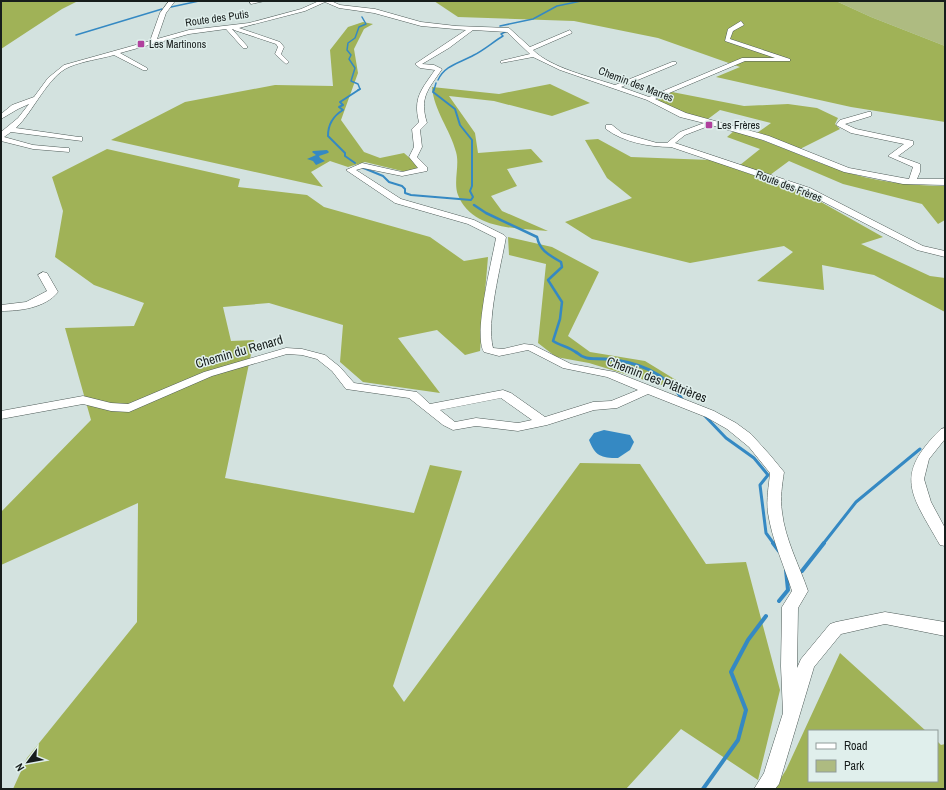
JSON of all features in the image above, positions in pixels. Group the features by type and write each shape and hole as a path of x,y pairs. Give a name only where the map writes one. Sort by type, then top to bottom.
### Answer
{"street":[{"path":"153,40 163,13 172,1"},
{"path":"251,2 262,1"},
{"name":"Route des Putis","path":"1,137 30,109 56,73 66,66 153,40 197,30 230,28 303,10 325,1"},
{"name":"Chemin des Marres","path":"325,1 338,6 375,11 412,22 471,29 509,30 531,53 562,69 649,99 683,115 766,138 847,170 911,182 945,182"},
{"path":"649,99 726,68 744,59 788,60 727,40 730,30 741,25 741,23"},
{"path":"230,28 245,47"},
{"path":"230,28 278,43 280,47 278,54 286,62"},
{"name":"Chemin des Plâtrières","path":"471,29 453,44 418,64 419,66 434,66 439,69 426,88 419,105 423,123 416,129 418,146 413,157 424,169 402,174 362,165 350,170 398,201 471,222 492,231 501,237 486,322 485,338 488,350 494,353 501,353 529,347 568,367 603,372 650,389 664,397 696,408 725,422 745,437 766,457 777,472 774,503 779,534 792,565 800,591 790,607 789,666 792,714"},
{"path":"503,62 531,53 570,32"},
{"path":"114,52 146,69"},
{"path":"616,87 674,63"},
{"path":"1,117 15,107 36,99"},
{"path":"868,114 843,122 840,125 860,132 908,142 910,145 892,156 917,166 911,182"},
{"path":"672,144 674,139 710,123"},
{"name":"Route des Frères","path":"609,127 619,135 657,145 672,144 807,190 920,248 945,254"},
{"path":"9,129 79,139"},
{"path":"1,137 33,147 66,150"},
{"path":"1,308 17,308 42,301 53,292 42,275"},
{"name":"Chemin du Renard","path":"1,415 82,400 111,407 129,408 208,374 286,351 302,352 320,357 336,369 350,386 413,395 428,408 440,415 446,422 454,426 476,422 518,427 543,422 593,406 613,405 650,389"},
{"path":"428,408 503,394 543,422"},
{"path":"945,432 930,447 921,464 917,478 924,497 945,541"},
{"path":"763,789 772,778 807,664 836,630 885,618 945,629"}],"green space":[{"path":"1,1 78,1 62,9 1,49"},
{"path":"434,1 836,1 871,17 945,46 945,122 851,107 716,77 740,67 658,38 574,21 458,17"},
{"path":"836,1 945,1 945,46 871,17"},
{"path":"363,22 373,24 364,29 354,49 358,73 341,120 364,152 380,158 404,153 420,167 406,172 365,162 348,167 330,161 311,172 323,187 111,140 185,102 275,85 333,86 330,50 348,27"},
{"path":"550,84 590,103 552,116 494,101 449,96 475,133 478,153 531,149 543,162 507,169 517,186 491,196 502,211 548,231 509,228 484,221 473,215 458,195 456,185 456,152 433,96 432,87 499,94"},
{"path":"672,92 744,106 788,104 817,108 838,118 835,124 840,129 800,149 757,133 771,123 720,110 708,119 684,114 657,100"},
{"path":"734,131 852,174 892,182 945,186 945,220 938,224 922,204 843,184 789,161 770,175 740,165 760,149 727,137"},
{"path":"598,139 631,157 710,160 805,193 883,237 861,244 930,276 945,278 945,312 874,275 822,265 824,290 757,281 793,252 784,246 690,263 592,239 565,222 632,198 607,178 585,140"},
{"path":"107,149 240,179 238,187 307,195 324,207 430,237 464,261 488,257 480,351 465,355 437,330 398,338 440,393 363,382 340,362 343,325 269,303 223,307 231,341 254,340 225,478 414,513 430,465 462,471 393,686 404,702 580,463 640,464 706,564 746,562 780,690 758,780 681,729 626,789 13,789 27,758 137,622 138,503 1,565 1,512 91,420 65,328 134,326 144,303 94,285 55,257 63,211 52,177"},
{"path":"508,237 552,247 599,272 568,336 590,352 645,361 676,380 661,385 589,363 556,357 538,343 546,264 509,255"},
{"path":"840,653 925,730 808,730 808,782 938,782 938,742 941,745 945,744 945,789 774,789 786,770"}],"water":[{"path":"327,150 329,152 328,153 319,156 325,161 316,165 313,161 307,159 316,155 312,152 313,151"},
{"path":"604,430 630,435 634,442 630,450 618,458 603,457 596,453 589,440 594,433"}],"waterway":[{"path":"171,7 199,1"},
{"path":"500,26 533,19 557,6 581,1"},
{"path":"76,35 162,9"},
{"path":"360,89 358,84 351,81 355,68 349,59 351,55 347,50 348,43 355,38 359,27 366,24 362,17"},
{"path":"438,80 441,75 453,65 481,51 503,36 501,34 507,31"},
{"path":"434,90 436,83"},
{"path":"355,163 345,156 345,153 328,136 328,132 336,115 343,110 339,107 343,105 340,102 360,89"},
{"path":"361,167 383,176 389,182 402,186 405,189 405,193 411,195 471,200 473,197 470,191 472,186 472,140 460,125 455,109 433,92 434,89"},
{"path":"474,205 486,213 537,237 540,246 549,255 561,262 562,267 548,280 562,302 560,319 553,341 577,353"},
{"path":"576,352 586,358 616,360 638,365 659,375 682,399"},
{"path":"705,416 726,438 754,458 768,475 760,485 766,533 774,544"},
{"path":"823,544 856,502 920,449"},
{"path":"773,543 779,551"},
{"path":"802,571 824,543"},
{"path":"779,601 788,590 786,570"},
{"path":"703,789 738,740 746,710 731,672 748,640 766,616"}],"place":[{"name":"Les Martinons","path":"141,44"},
{"name":"Les Frères","path":"709,125"}]}
